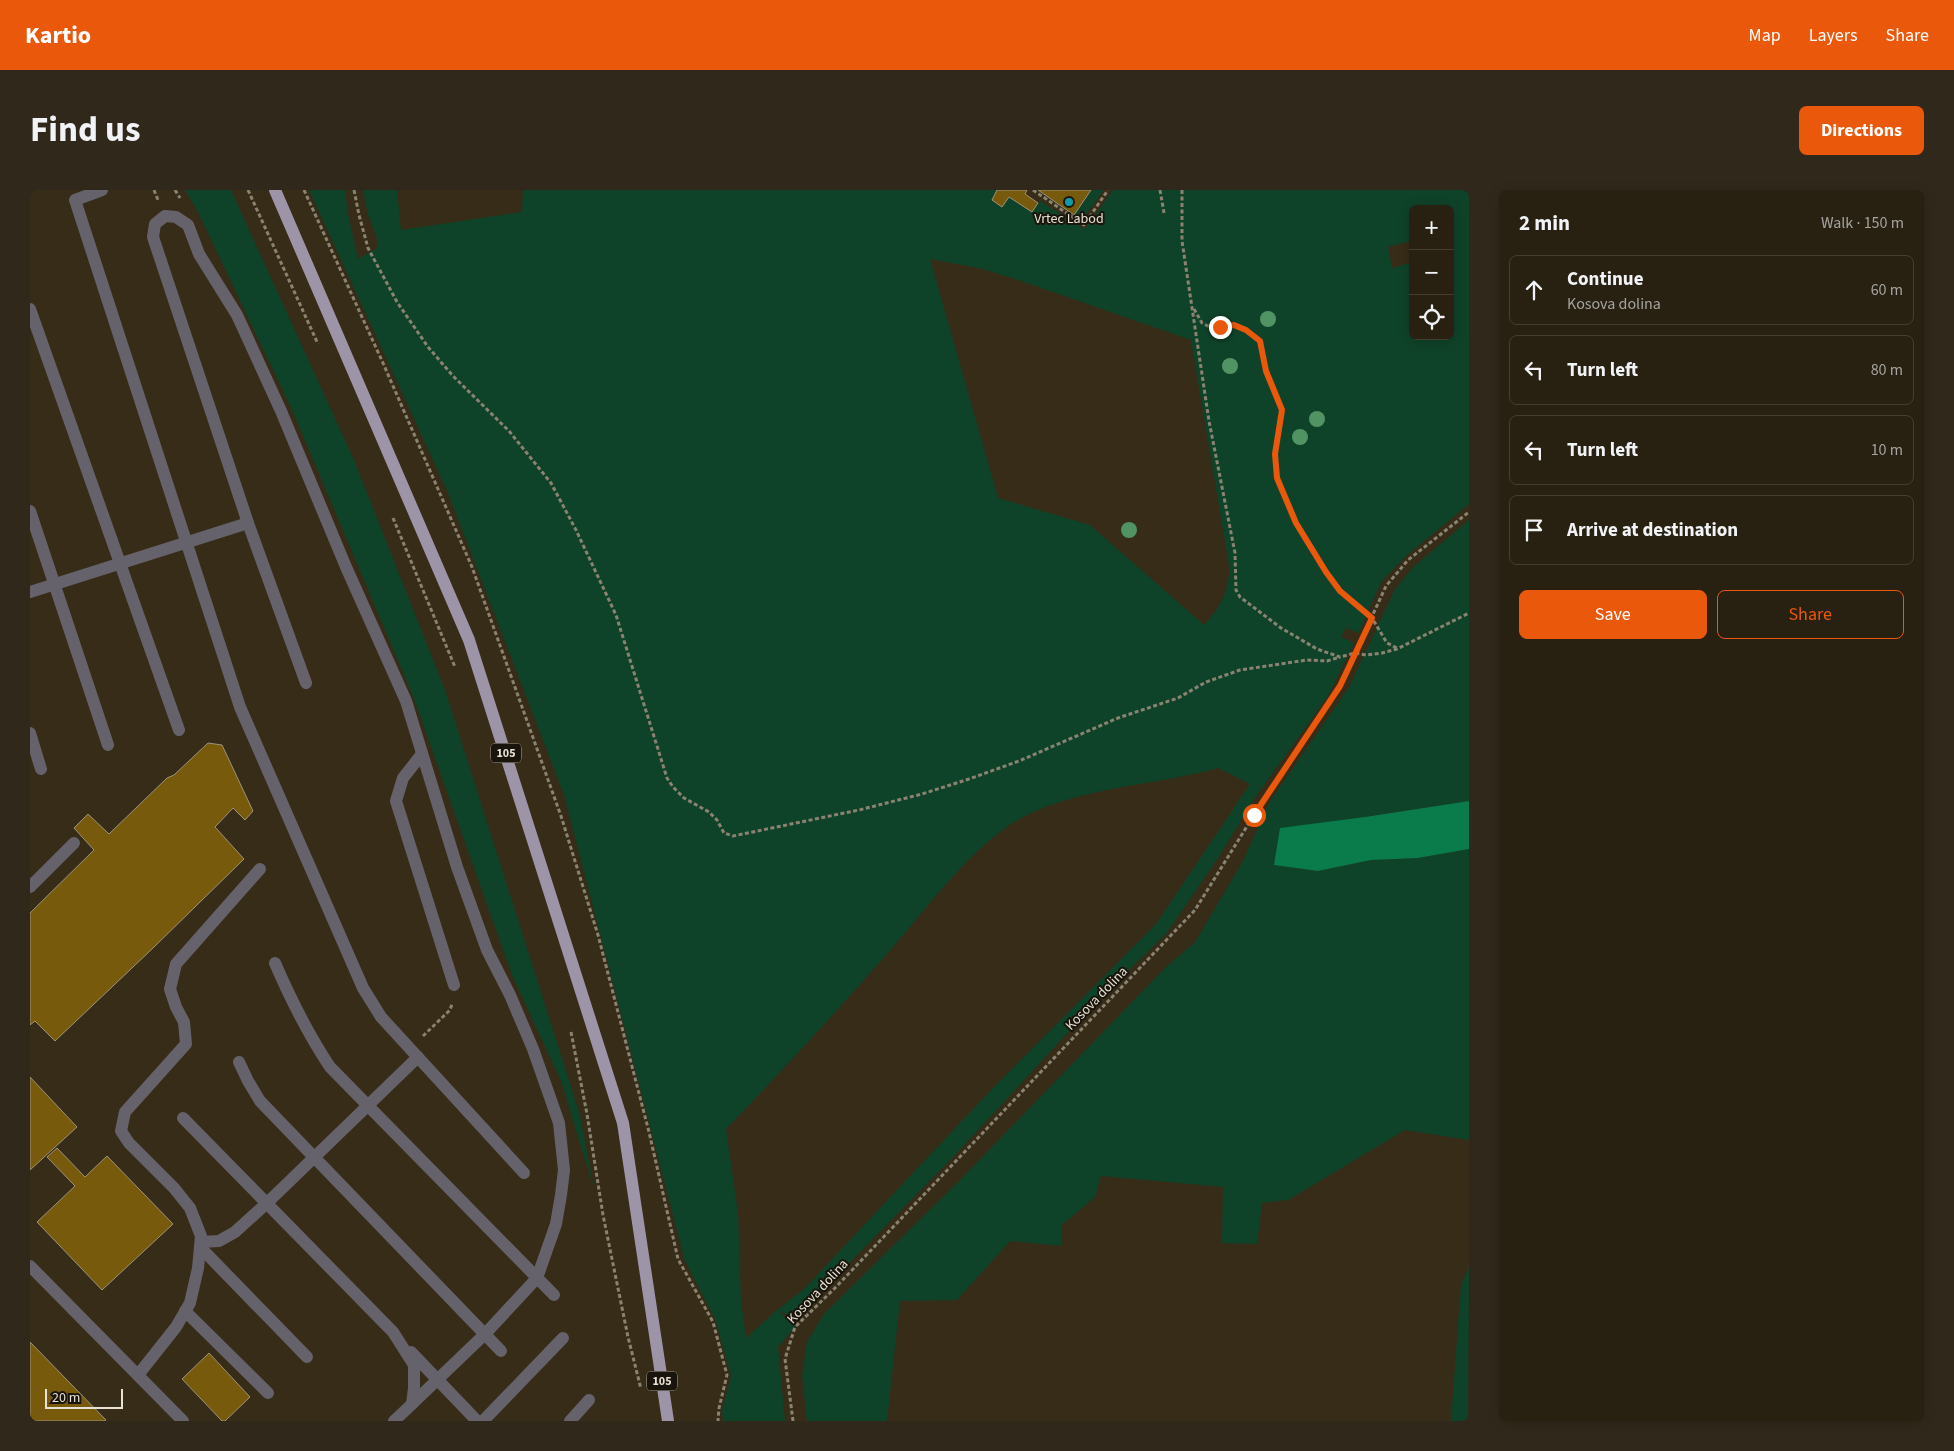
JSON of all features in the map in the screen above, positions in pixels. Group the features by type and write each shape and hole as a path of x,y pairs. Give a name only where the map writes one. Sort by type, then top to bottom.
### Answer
{"main road":[{"name":"105","path":"275,190 470,640 623,1123 668,1421"}],"lane":[{"path":"102,190 75,200 240,707 363,988 381,1017 524,1173"},
{"path":"306,683 248,523 153,237 155,224 164,216 176,217 188,225 199,254 237,315 281,411 346,567 406,701 457,867 487,950 510,995 525,1031 559,1123 564,1170 561,1195 556,1224 537,1278 485,1334 394,1421"},
{"path":"30,309 179,730"},
{"path":"30,511 108,745"},
{"path":"30,592 248,523"},
{"path":"30,733 41,769"},
{"path":"422,754 403,778 396,801 454,984"},
{"path":"30,887 74,843"},
{"path":"138,1375 176,1327 190,1303 198,1268 202,1236 190,1208 174,1188 128,1143 121,1131 125,1112 186,1044 184,1022 176,1008 170,990 176,964 260,870"},
{"path":"275,963 291,1001 309,1035 330,1067 554,1295"},
{"path":"201,1244 219,1241 235,1232 367,1106 414,1052"},
{"path":"239,1062 260,1101 501,1351"},
{"path":"183,1118 393,1332 477,1421"},
{"path":"201,1244 307,1357"},
{"path":"30,1266 138,1375 178,1419"},
{"path":"185,1311 268,1393"},
{"path":"393,1332 414,1366 412,1404"},
{"path":"483,1421 563,1338"},
{"path":"570,1421 589,1400"}],"path":[{"path":"248,190 321,351"},
{"path":"354,190 368,248 397,302 428,347 476,400 509,431 551,483 576,530 616,614 667,778 684,798 713,816 724,833 733,836 859,810 922,794 1019,761 1118,718 1178,698 1206,682 1240,670 1307,660 1327,661 1355,652 1366,655 1382,653 1397,649 1469,613"},
{"path":"1032,190 1084,225 1108,190"},
{"path":"1160,190 1164,213"},
{"path":"1182,190 1182,241 1209,421 1235,553 1236,590 1240,597 1281,628 1317,649 1340,657"},
{"path":"1192,308 1202,323 1208,326 1234,325 1246,330 1260,341 1266,371 1282,410 1275,454 1277,478 1296,523 1340,591 1372,618 1387,643 1397,649"},
{"name":"Kosova dolina","path":"793,1421 785,1359 795,1327 1195,910 1254,815 1340,686 1386,586 1408,560 1469,512"},
{"path":"391,513 458,675"},
{"path":"414,1052 450,1010 454,1001 454,984"},
{"path":"570,1027 587,1114 603,1215 628,1337 643,1393"}],"green space":[{"path":"185,190 231,190 354,460 445,690 580,1115 594,1189 561,1081 512,975 413,696 293,412 197,210"},
{"path":"309,190 345,190 358,259 377,248 377,238 368,215 363,190 397,190 401,230 522,212 523,190 997,190 992,200 1002,207 1009,197 1032,212 1040,201 1085,229 1113,190 1469,190 1469,504 1405,557 1381,582 1359,633 1346,628 1341,637 1354,643 1328,696 1254,799 1220,855 1166,934 1098,1000 954,1156 796,1318 779,1311 795,1327 778,1347 785,1421 723,1421 722,1410 731,1376 715,1319 685,1261 564,795 448,493","holes":["930,259 983,269 1191,340 1230,571 1222,600 1204,625 1090,525 998,498","1218,768 1250,784 1156,924 991,1090 804,1289 746,1338 741,1301 738,1213 726,1129 851,994 971,857 1007,827 1025,816 1071,798"]},
{"path":"1091,190 1104,190 1082,220 1074,215"},
{"path":"1469,520 1469,801 1365,817 1274,865 1318,871 1371,860 1418,858 1469,849 1469,1140 1405,1130 1288,1200 1262,1203 1257,1244 1222,1243 1223,1187 1101,1176 1095,1197 1062,1225 1061,1246 1010,1241 957,1300 900,1301 887,1421 807,1421 802,1376 807,1342 824,1314 959,1181 1165,968 1195,942 1243,861 1269,803 1349,687 1394,591 1412,568"},
{"path":"1469,801 1469,849 1418,858 1371,860 1318,871 1274,865 1280,828"},
{"path":"1469,1267 1468,1421 1451,1421 1461,1285"}],"building":[{"name":"Vrtec Labod","path":"997,190 1027,190 1025,194 1038,203 1032,212 1009,197 1002,207 992,200"},
{"name":"Vrtec Labod","path":"1038,190 1091,190 1074,215"},
{"path":"208,743 222,745 253,811 245,820 233,808 215,827 244,859 55,1041 35,1021 30,1025 30,913 94,850 74,828 88,814 109,834 167,778 174,775"},
{"path":"30,1077 77,1127 30,1170"},
{"path":"57,1148 85,1177 107,1156 173,1224 102,1290 37,1222 75,1186 47,1157"},
{"path":"30,1342 106,1420 30,1421"},
{"path":"209,1353 250,1397 225,1421 222,1421 182,1379"}],"place":[{"name":"Vrtec Labod","path":"1069,202"}],"route":[{"path":"1220,327 1234,325 1246,330 1260,341 1266,371 1282,410 1275,454 1277,478 1296,523 1326,572 1340,591 1372,618 1340,686 1254,815"}]}
